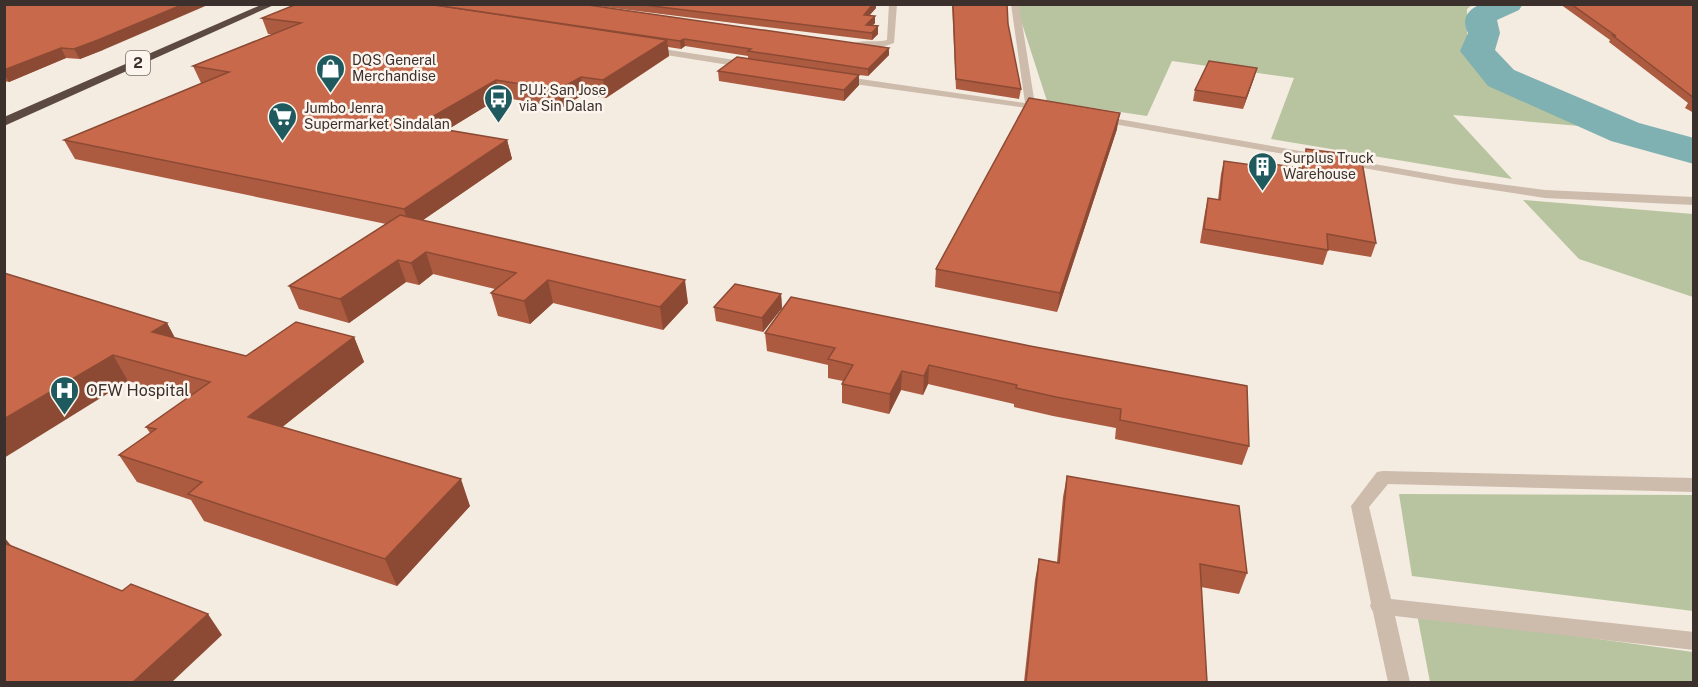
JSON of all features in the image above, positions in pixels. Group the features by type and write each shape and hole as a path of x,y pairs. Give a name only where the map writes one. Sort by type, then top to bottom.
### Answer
{"highway":[{"name":"2","path":"4,122 272,4"}],"street":[{"path":"1015,4 1030,106"},
{"path":"853,43 876,46 891,41 892,5"},
{"path":"640,48 762,67"},
{"path":"830,77 1052,110"},
{"path":"1095,118 1499,188 1545,194 1694,201"},
{"path":"1399,682 1380,606 1360,506 1383,477 1694,486"},
{"path":"1380,606 1694,641"}],"green space":[{"path":"1016,5 1472,5 1467,9 1467,40 1478,69 1531,97 1603,128 1453,115 1512,179 1271,139 1294,78 1172,61 1147,116 1047,101"},
{"path":"1523,200 1693,214 1693,297 1579,259"},
{"path":"1399,494 1693,495 1693,611 1412,576"},
{"path":"1417,614 1693,652 1693,682 1430,682"}],"building":[{"path":"4,4 184,4 74,49 61,48 4,70"},
{"path":"297,4 428,4 667,40 603,80 581,77 558,90 496,80 418,125 507,140 404,209 64,140 229,72 193,66 301,23 262,18"},
{"path":"428,4 581,4 889,48 868,69 684,39 680,41"},
{"path":"636,4 873,4 864,15 875,16 866,25 878,26 872,33"},
{"path":"953,4 1007,4 1008,24 1021,89 956,79"},
{"path":"1571,4 1694,4 1694,98 1612,35 1616,36"},
{"path":"737,57 859,75 844,90 718,71"},
{"path":"1209,61 1257,68 1246,98 1195,90"},
{"path":"1029,98 1120,113 1060,293 936,269"},
{"path":"1306,149 1361,156 1376,243 1327,234 1328,250 1204,229 1208,198 1220,200 1224,161 1273,168 1273,164 1307,169"},
{"path":"400,215 685,280 660,307 548,280 524,301 491,293 516,273 426,252 411,263 398,260 340,299 289,286"},
{"path":"4,273 167,323 152,332 246,356 296,322 354,337 248,417 461,479 385,559 188,494 202,482 119,455 156,429 146,427 210,382 113,355 4,419"},
{"path":"735,284 781,294 762,318 714,307"},
{"path":"791,297 1030,346 1247,386 1249,446 1120,420 1121,409 1016,388 1017,385 929,365 924,376 902,371 890,394 842,384 853,365 828,359 835,348 765,333"},
{"path":"1067,476 1239,506 1247,573 1200,564 1207,682 1026,682 1039,559 1059,563"},
{"path":"4,543 122,591 131,584 208,614 133,682 4,682"}],"waterway":[{"path":"1508,4 1482,15 1480,25 1484,33 1477,51 1501,78 1625,132 1694,151"}],"place":[{"name":"DQS General Merchandise","path":"331,94"},
{"name":"PUJ: San Jose via Sin Dalan","path":"498,124"},
{"name":"Jumbo Jenra Supermarket Sindalan","path":"283,142"},
{"name":"Surplus Truck Warehouse","path":"1262,192"},
{"name":"OFW Hospital","path":"65,416"}]}
